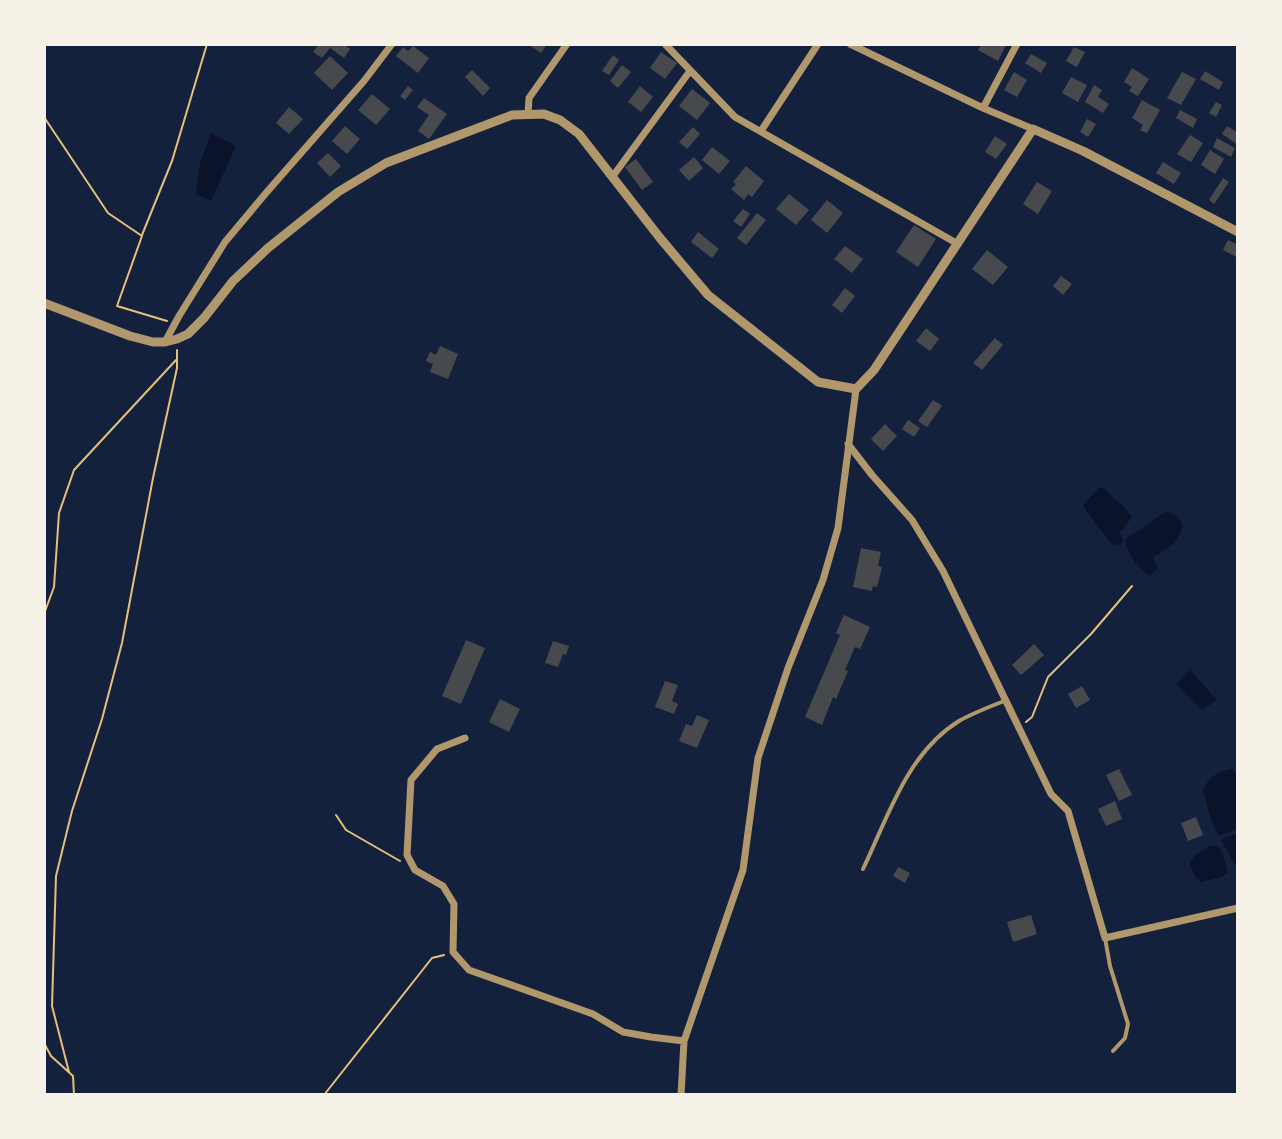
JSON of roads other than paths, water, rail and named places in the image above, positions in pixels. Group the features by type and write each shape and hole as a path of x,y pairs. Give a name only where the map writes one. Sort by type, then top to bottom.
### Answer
{"street":[{"path":"165,342 225,242 364,81 392,44"},
{"path":"528,115 529,98 567,44"},
{"path":"665,44 735,117 958,244"},
{"path":"761,131 818,44"},
{"path":"850,44 983,108 1083,151 1238,232"},
{"path":"983,108 1017,44"},
{"path":"613,176 690,71"},
{"path":"44,303 130,336 153,342 177,339 188,334 233,281 268,248 338,192 386,163 512,115 544,114 560,120 579,134 708,295 818,382 856,389"},
{"path":"681,1095 684,1041 743,870 758,758 788,668 823,580 838,528 856,389 874,370 1033,129"},
{"path":"848,444 912,520 943,571 1051,794 1068,811 1105,938 1238,908"},
{"path":"465,738 437,749 411,780 407,855 415,870 443,886 454,904 453,952 469,970 593,1014 623,1032 684,1041"}],"lane":[{"path":"863,869 909,773 932,741 960,721 1006,700"},
{"path":"1105,938 1110,966 1128,1024 1125,1038 1113,1051"}],"water":[{"path":"211,133 236,146 211,201 196,194 200,163"},
{"path":"1102,487 1132,517 1120,533 1123,539 1120,545 1110,542 1084,508 1084,504"},
{"path":"1165,512 1176,515 1183,524 1172,544 1153,557 1158,568 1150,576 1134,560 1126,539"},
{"path":"1190,670 1217,700 1202,710 1176,684"},
{"path":"1232,769 1238,775 1238,829 1218,836 1203,789 1214,775"},
{"path":"1238,833 1238,870 1221,840"},
{"path":"1209,846 1217,846 1222,851 1228,872 1222,877 1201,882 1190,864 1195,855"}]}
